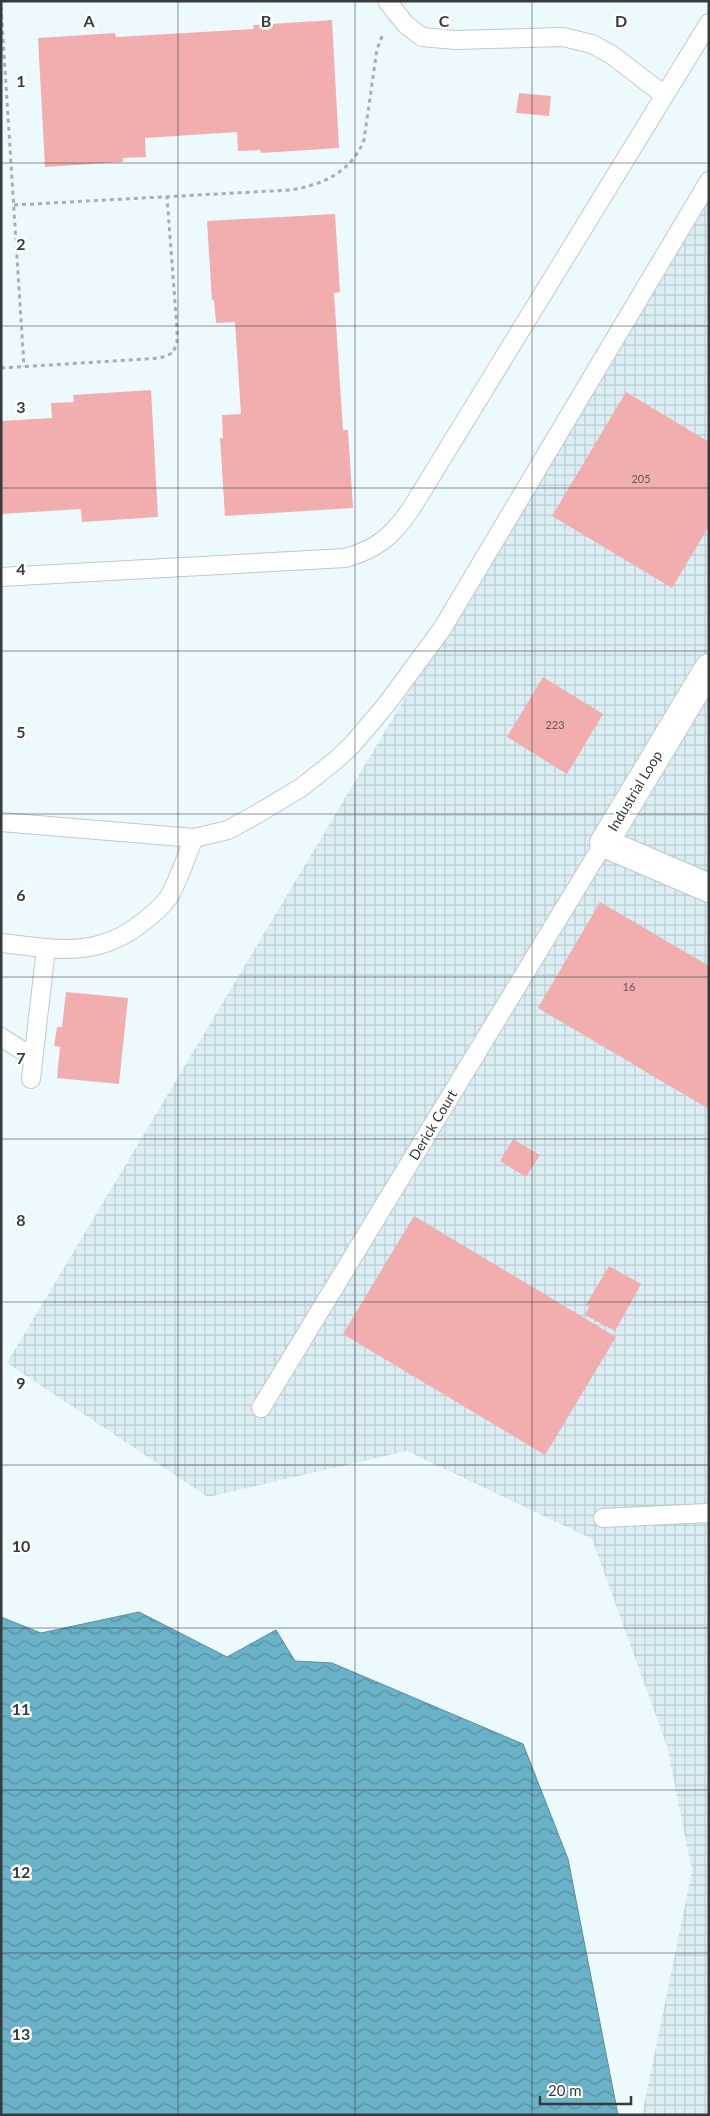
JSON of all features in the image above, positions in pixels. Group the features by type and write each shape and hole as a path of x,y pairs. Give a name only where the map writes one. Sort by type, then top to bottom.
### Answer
{"street":[{"name":"Industrial Loop","path":"709,668 604,842 709,888"}],"lane":[{"path":"387,1 398,16 422,36 440,40 563,37 592,44 612,55 664,95"},
{"path":"1,577 345,558 360,554 387,539 416,500 709,23"},
{"path":"1,822 194,838 228,830 302,787 351,746 386,705 442,629 709,181"},
{"path":"1,943 71,949 99,947 127,935 168,898 194,838"},
{"name":"Derick Court","path":"261,1408 604,842"},
{"path":"31,1079 32,1056 46,948"},
{"path":"1,1037 32,1056"},
{"path":"603,1518 709,1513"}],"path":[{"path":"1,7 24,367"},
{"path":"14,205 290,190 309,187 330,178 348,166 359,153 364,140 380,38 398,16"},
{"path":"1,368 160,358 173,353 177,342 178,329 167,197"}],"shaded area":[{"path":"709,190 709,2115 642,2115 692,1871 667,1746 592,1539 407,1451 208,1497 7,1363"}],"water":[{"path":"139,1612 227,1657 276,1630 295,1661 332,1663 523,1744 568,1859 618,2115 1,2115 1,1617 41,1633"}],"building":[{"path":"332,20 339,148 261,153 260,150 238,151 237,132 145,138 146,157 123,158 123,162 45,167 38,38 115,33 116,37 254,29 253,25"},
{"path":"519,93 551,96 549,116 516,113"},
{"path":"335,214 340,292 334,293 343,430 348,430 353,508 225,516 220,438 223,438 222,415 241,414 235,322 216,323 214,300 212,300 207,221"},
{"path":"151,390 158,517 82,522 81,509 1,514 1,421 52,418 51,403 74,402 73,395"},
{"path":"626,392 709,442 709,526 672,588 552,516"},
{"path":"543,677 603,714 567,774 507,737"},
{"path":"600,902 709,966 709,1109 538,1008"},
{"path":"66,992 128,998 119,1084 57,1078 60,1047 54,1046 57,1027 62,1027"},
{"path":"513,1139 540,1155 526,1177 500,1161"},
{"path":"414,1216 616,1337 545,1455 343,1334"},
{"path":"609,1266 641,1284 615,1331 585,1315 589,1307 586,1305"}]}
